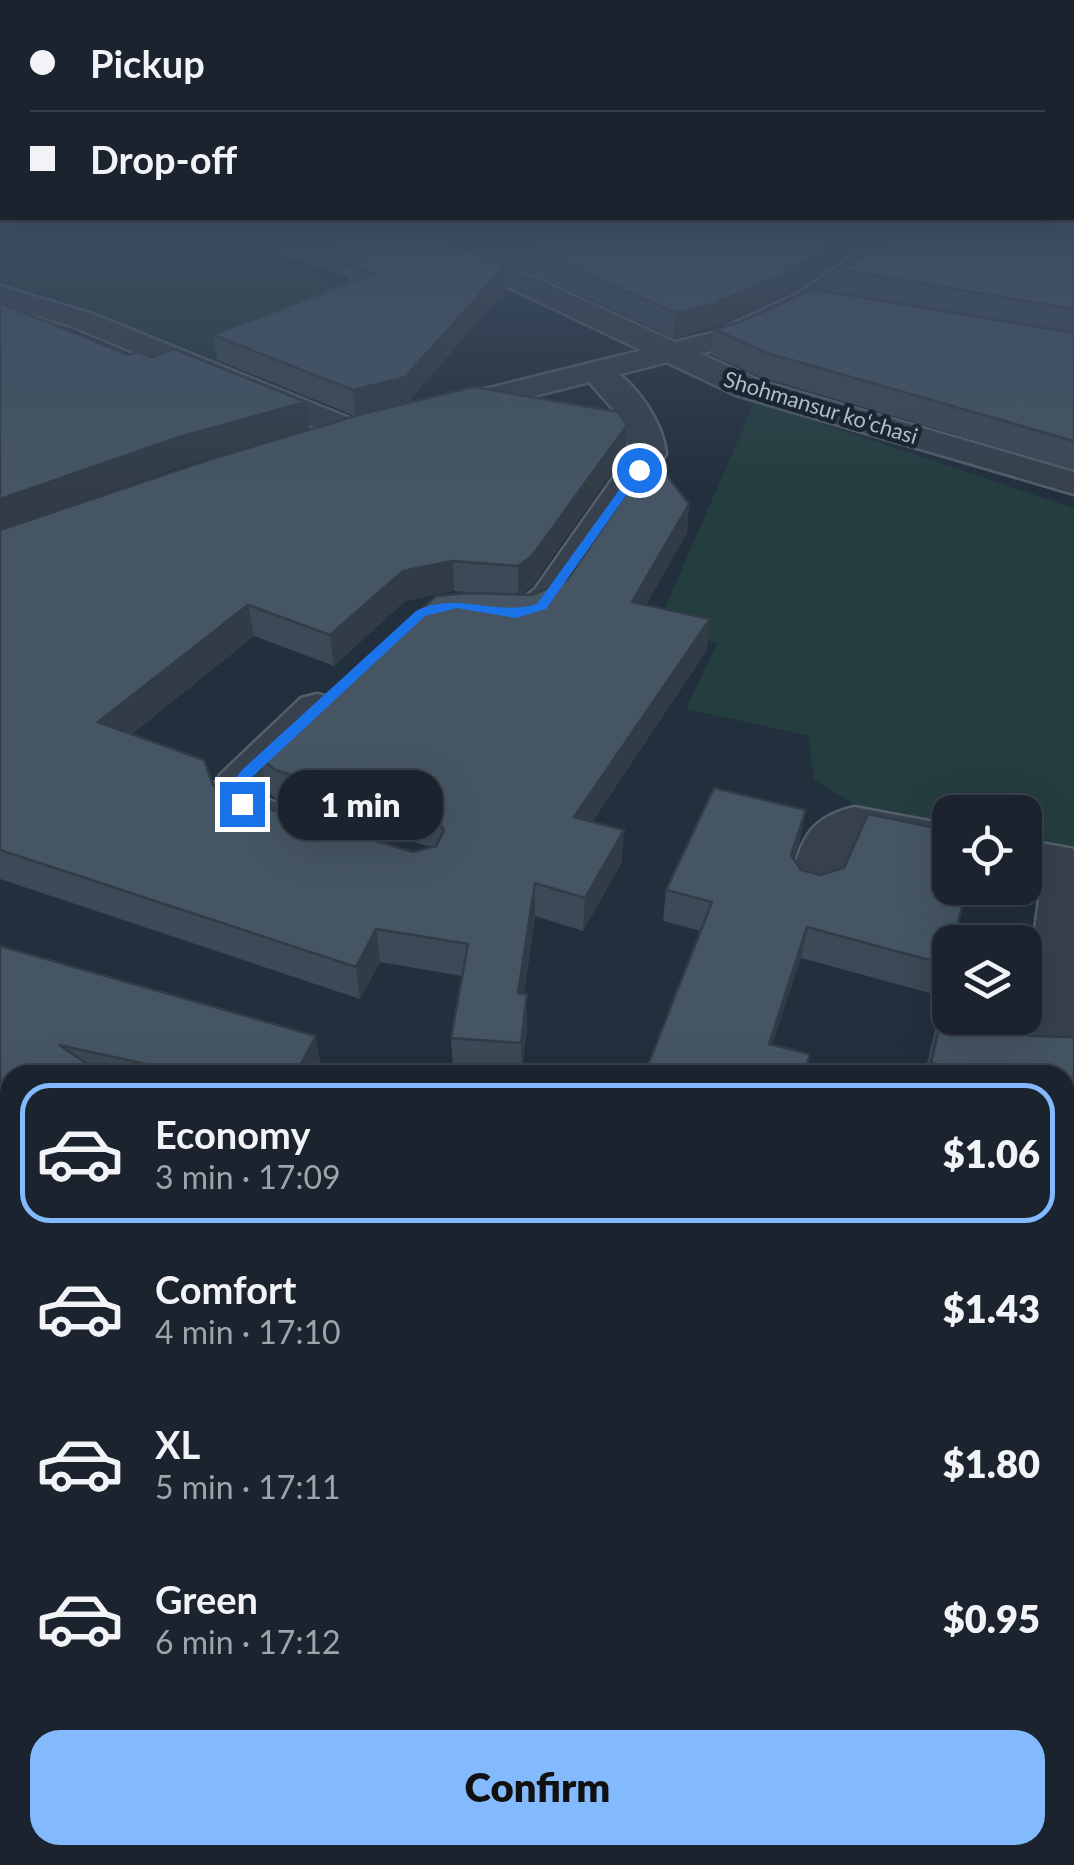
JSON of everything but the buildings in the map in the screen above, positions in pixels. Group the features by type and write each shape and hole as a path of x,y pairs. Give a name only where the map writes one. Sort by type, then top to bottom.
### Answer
{"street":[{"path":"66,315 352,431"},
{"name":"Shohmansur koʻchasi","path":"588,315 748,388 1074,483"},
{"path":"294,448 671,355 724,339 773,315"},
{"path":"457,604 516,614 542,606 639,470 648,454 649,437 635,414 596,372"},
{"path":"342,685 237,786 242,804 261,816 348,843"},
{"path":"814,884 834,830 842,824 932,838"},
{"path":"1046,1065 1056,863"}],"green space":[{"path":"101,315 327,315 214,359"},
{"path":"755,401 1074,508 1074,848 1042,843 1042,795 932,795 932,824 871,814 814,780 809,736 686,709 717,643 657,626"}],"route":[{"path":"242,804 237,786 247,774 420,614 434,607 457,604 516,614 542,606 639,470"}]}
